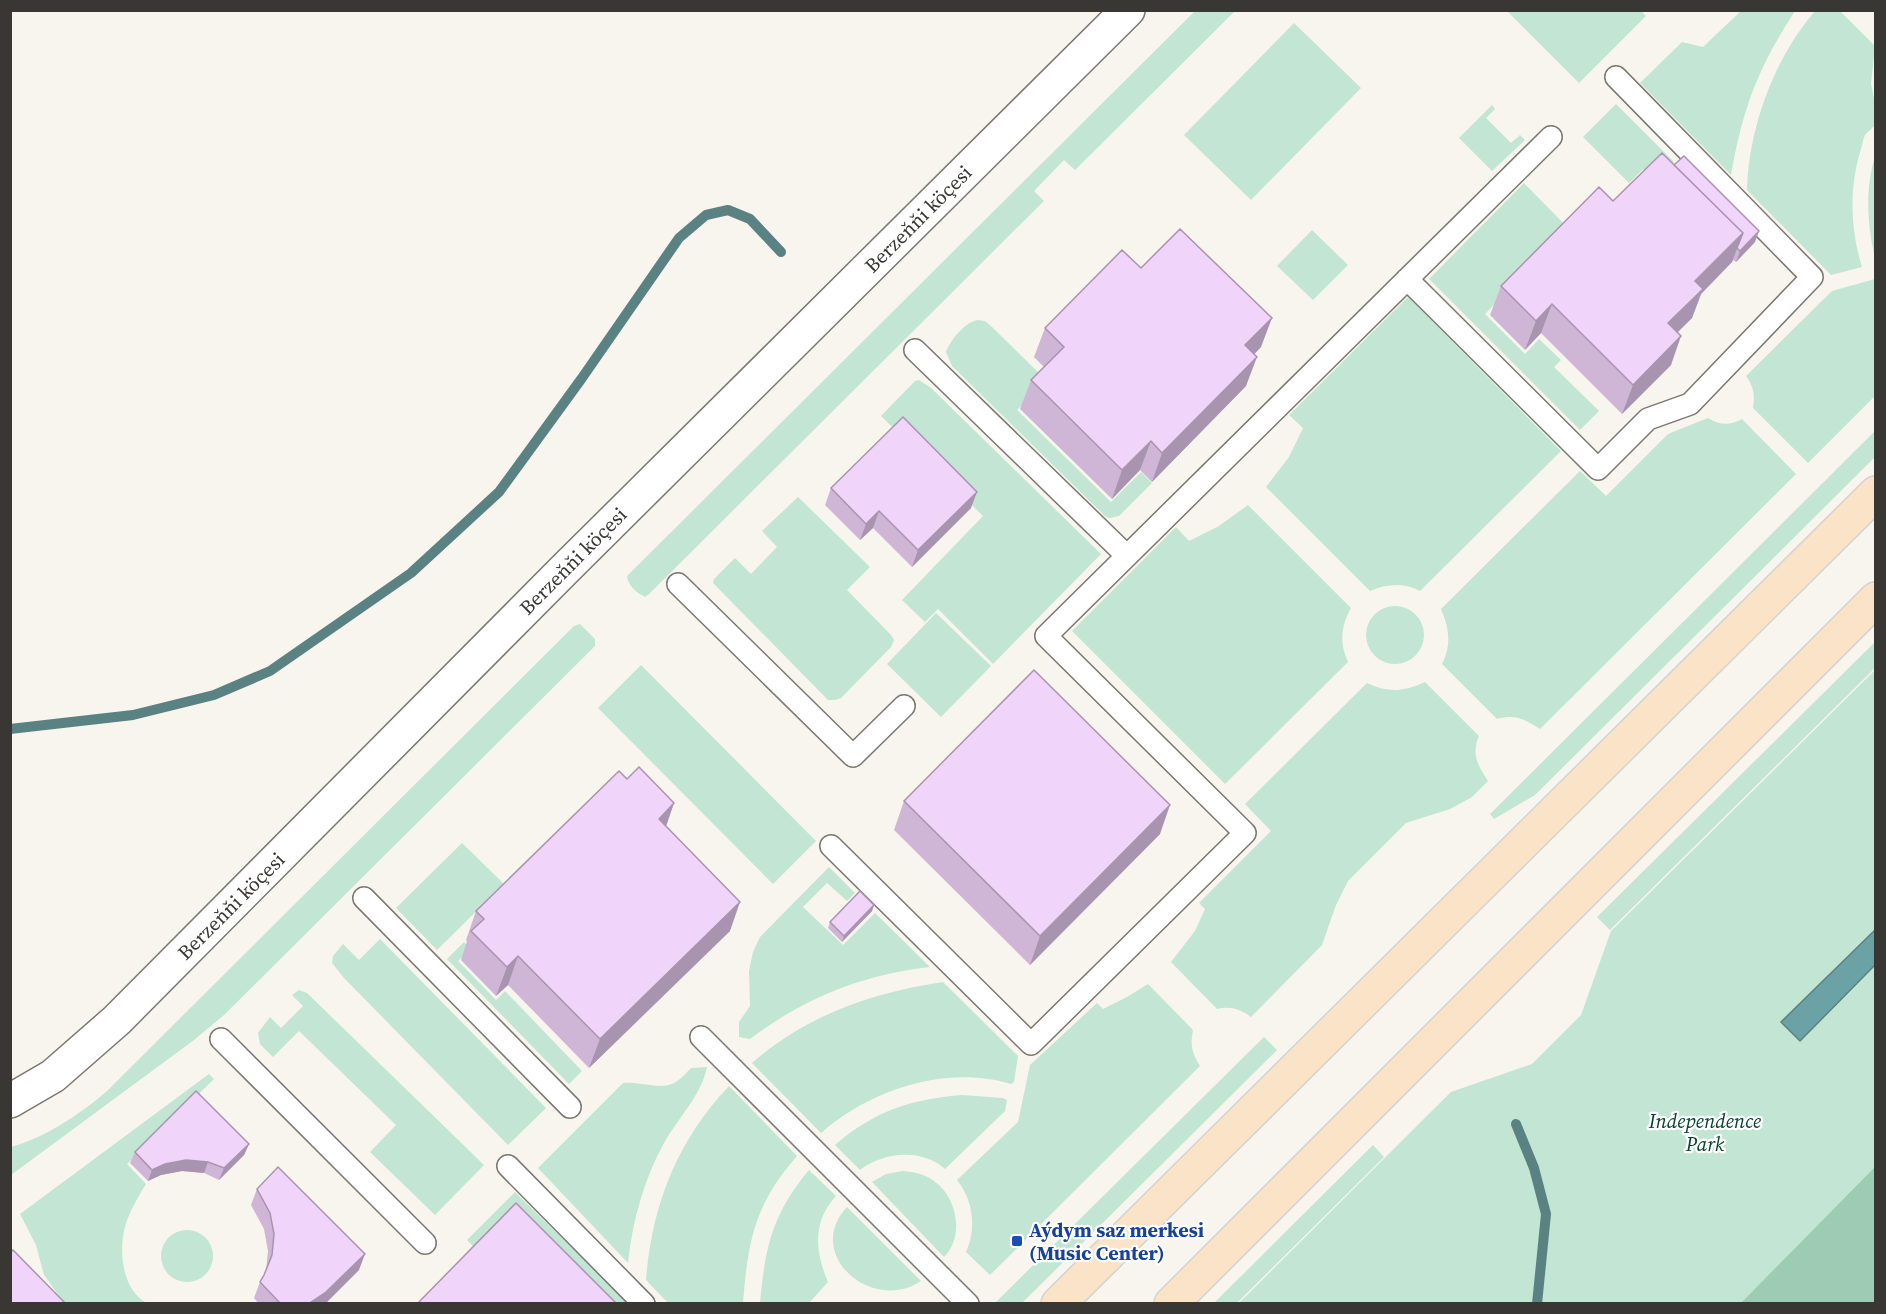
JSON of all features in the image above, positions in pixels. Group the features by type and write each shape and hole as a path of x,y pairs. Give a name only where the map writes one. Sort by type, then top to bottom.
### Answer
{"main road":[{"path":"1058,1304 1875,493"},
{"path":"1171,1304 1875,599"}],"street":[{"name":"Berzeňňi köçesi","path":"10,1101 24,1095 53,1076 117,1020 573,561 1128,10"}],"lane":[{"path":"1407,279 1598,469 1648,419 1690,404 1812,277 1616,76"},
{"path":"831,846 1031,1044 1245,833 1046,636 1551,137"},
{"path":"915,350 1127,556"},
{"path":"678,584 853,756 904,706"},
{"path":"364,898 570,1107"},
{"path":"701,1037 968,1304"},
{"path":"221,1039 425,1244"},
{"path":"508,1166 644,1304"}],"green space":[{"path":"1196,10 1235,11 1075,170 1064,160 1034,191 1044,201 649,594 645,597 633,589 627,576"},
{"path":"1742,10 1795,11 1771,51 1754,89 1741,129 1731,175 1640,83 1682,42 1703,47"},
{"path":"1816,10 1840,11 1875,46 1871,84 1875,103 1875,125 1864,138 1854,178 1853,193 1853,223 1862,267 1831,275 1747,190 1753,142 1766,94 1788,50"},
{"path":"1507,11 1641,11 1646,16 1579,83"},
{"path":"1294,23 1361,88 1251,200 1184,135"},
{"path":"1616,104 1674,162 1655,181 1643,169 1629,183 1583,137"},
{"path":"1492,105 1495,109 1486,118 1511,143 1520,135 1525,140 1492,171 1459,138"},
{"path":"1875,156 1875,258 1870,233 1868,194"},
{"path":"1524,183 1569,229 1485,314 1525,354 1539,339 1561,360 1554,367 1599,411 1580,430 1429,279"},
{"path":"1312,230 1348,265 1313,300 1277,266"},
{"path":"1875,279 1875,396 1808,463 1753,408 1753,391 1746,376 1832,291"},
{"path":"1408,297 1561,451 1420,591 1408,586 1395,585 1370,591 1266,487 1289,457 1303,428 1289,415"},
{"path":"978,320 985,321 992,327 1046,380 1017,410 1111,502 1141,472 1152,483 1119,516 1109,518 1105,516 952,366 946,352 948,347 963,328"},
{"path":"919,380 931,388 1101,554 993,664 938,609 925,622 902,600 983,516 881,416 915,381"},
{"path":"1708,418 1725,424 1742,419 1796,474 1540,729 1520,718 1497,719 1442,664 1447,650 1448,636 1441,609 1580,471 1606,496 1668,434"},
{"path":"1875,431 1875,457 1535,795 1494,819 1490,814"},
{"path":"798,497 870,567 847,590 894,640 891,647 841,698 835,700 828,700 713,583 714,579 735,558 751,574 777,547 762,531"},
{"path":"1248,505 1351,608 1342,635 1343,648 1348,662 1225,784 1072,631 1176,527 1189,541 1219,526"},
{"path":"1389,606 1401,606 1416,614 1424,629 1424,641 1416,656 1401,664 1389,664 1374,656 1366,641 1366,629 1374,614"},
{"path":"936,613 991,666 941,717 887,664"},
{"path":"580,624 595,639 595,646 224,1015 194,1040 11,1175 11,1147 62,1124 107,1091 574,626"},
{"path":"1875,642 1875,668 1610,930 1597,917"},
{"path":"641,665 816,841 773,884 598,708"},
{"name":"Independence Park","path":"1875,670 1875,1303 1238,1304 1451,1092 1532,1064 1581,1015 1611,931"},
{"path":"1425,682 1479,736 1476,749 1477,760 1488,781 1472,797 1450,809 1406,823 1348,881 1336,905 1322,945 1251,1017 1235,1009 1217,1009 1171,962 1195,931 1205,909 1199,903 1271,831 1245,804 1367,683 1396,690"},
{"path":"462,843 504,884 437,950 396,908"},
{"path":"829,867 855,893 847,901 827,883 803,907 843,945 875,913 930,967 882,975 836,990 792,1011 750,1039 739,1037 739,1022 750,1006 749,971 753,952 760,937"},
{"path":"380,939 546,1108 508,1145 344,978 332,963 333,956 343,944 359,960"},
{"path":"464,942 470,949 458,961 496,1000 505,991 582,1071 569,1084 447,959"},
{"path":"943,982 1018,1056 1014,1082 1011,1084 961,1077 935,1079 910,1085 862,1104 821,1133 752,1063 795,1032 841,1009 891,993"},
{"path":"1148,984 1193,1030 1192,1049 1200,1066 990,1275 966,1252 971,1233 972,1214 967,1196 957,1180 1018,1122 1030,1065 1097,1003 1103,1009"},
{"path":"299,990 307,993 484,1165 435,1215 370,1152 396,1125 299,1031 273,1057 260,1044 258,1033 270,1017 281,1028 303,1006 292,995"},
{"path":"1264,1037 1277,1050 1022,1303 995,1303"},
{"path":"707,1067 700,1088 664,1143 650,1171 632,1232 628,1263 538,1168 623,1083 671,1085 691,1068"},
{"path":"209,1074 214,1079 127,1164 146,1184 126,1224 122,1250 123,1261 133,1290 147,1303 64,1303 44,1275 36,1245 20,1214"},
{"path":"729,1086 797,1156 771,1191 762,1208 751,1242 743,1303 668,1303 646,1280 649,1252 661,1200 681,1152 711,1107"},
{"path":"962,1095 1003,1098 1007,1100 1005,1111 945,1169 925,1158 902,1155 880,1159 860,1170 835,1145 864,1123 894,1109 927,1100"},
{"path":"1373,1145 1384,1157 1237,1303 1214,1303"},
{"path":"1875,1167 1875,1303 1741,1303"},
{"path":"809,1170 836,1196 828,1206 819,1227 818,1248 828,1282 809,1303 760,1303 772,1232 786,1202"},
{"path":"903,1171 931,1179 942,1188 953,1207 955,1239 944,1257 872,1182 886,1174"},
{"path":"515,1192 628,1303 580,1303 481,1254 467,1240"},
{"path":"847,1207 921,1281 902,1289 883,1290 864,1284 849,1274 838,1260 833,1243 836,1225"},
{"path":"187,1230 197,1232 205,1238 211,1246 213,1256 211,1266 205,1274 197,1280 187,1282 177,1280 169,1274 163,1266 161,1256 163,1246 169,1238 177,1232"}],"water":[{"path":"1875,930 1875,965 1800,1041 1781,1022"}],"building":[{"path":"1662,153 1743,233 1695,281 1703,289 1668,323 1681,336 1633,385 1552,304 1536,321 1501,286 1599,187 1613,201"},
{"path":"1684,156 1759,231 1740,251 1737,248 1743,233 1674,165"},
{"path":"1180,229 1272,318 1245,345 1257,357 1162,453 1151,441 1122,470 1031,380 1064,347 1045,328 1122,250 1141,268"},
{"path":"903,417 977,492 918,550 879,511 866,524 831,488"},
{"path":"1034,670 1170,805 1040,936 904,801"},
{"path":"639,767 674,803 659,819 740,902 600,1039 518,956 507,967 471,931 484,919 476,911 619,771 627,779"},
{"path":"860,891 874,905 844,936 830,922"},
{"path":"196,1091 249,1144 224,1168 208,1162 186,1160 165,1164 152,1170 135,1152"},
{"path":"278,1167 365,1254 326,1292 308,1304 281,1304 260,1282 272,1255 274,1234 270,1213 257,1189"},
{"path":"516,1203 617,1304 417,1304"},
{"path":"13,1250 66,1304 10,1304 10,1253"}],"waterway":[{"path":"10,729 133,715 214,695 270,671 411,573 499,492 582,378 679,238 706,215 728,210 750,219 781,252"},
{"path":"1516,1124 1534,1168 1546,1214 1537,1304"}],"place":[{"name":"Aýdym saz merkesi (Music Center)","path":"1017,1241"}]}
